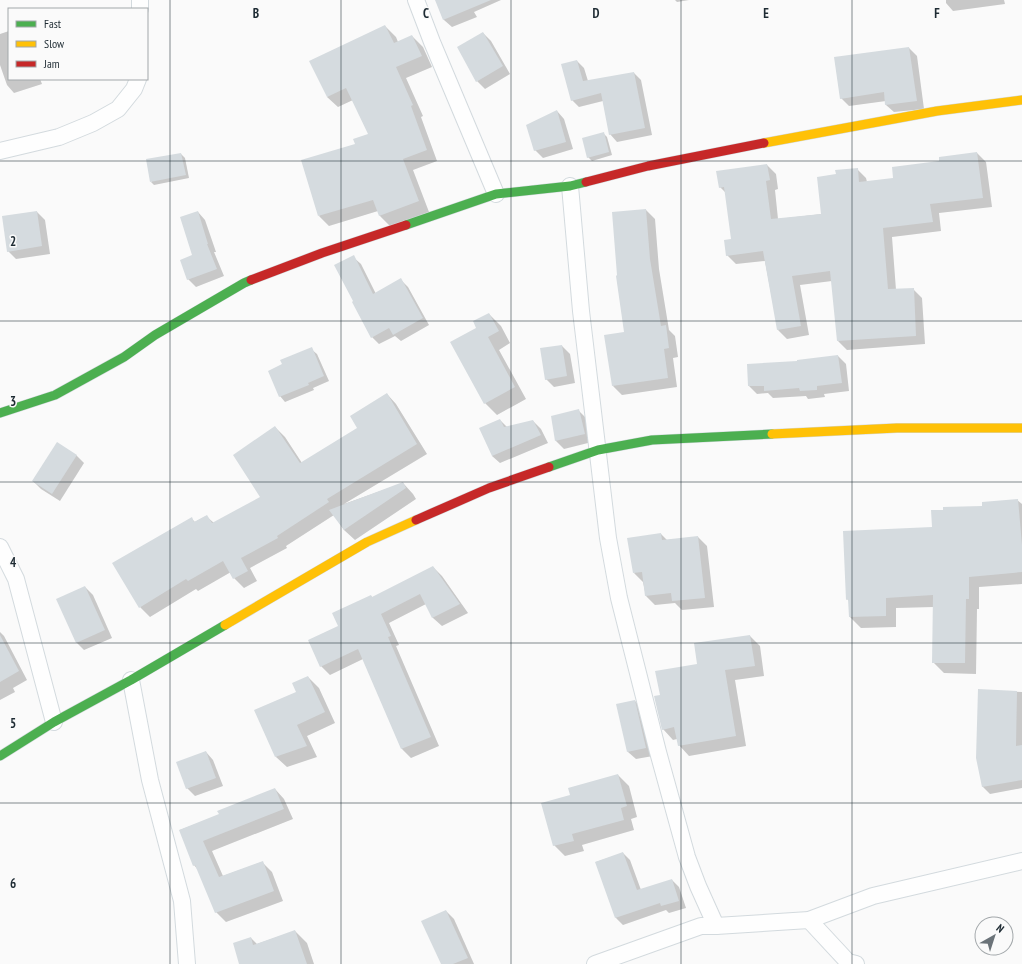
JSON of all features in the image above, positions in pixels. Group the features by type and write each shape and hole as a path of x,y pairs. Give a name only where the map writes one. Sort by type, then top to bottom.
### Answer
{"main road":[{"path":"0,413 55,395 124,357 155,335 244,283 322,253 496,194 570,186 648,166 783,139 937,111 1022,100"},
{"path":"0,756 54,722 131,680 367,542 490,488 598,450 652,440 667,439 897,428 1022,428"}],"street":[{"path":"416,0 496,194"},
{"path":"0,151 59,137 93,124 118,109 134,89 138,80"},
{"path":"570,186 581,311 608,538 619,598 658,752 688,857 698,886 716,926"},
{"path":"0,547 16,579 54,722"},
{"path":"131,680 150,780 182,901 187,964"},
{"path":"595,964 618,960 701,926 809,920 873,896 1022,860"},
{"path":"809,920 848,962 856,964"}],"building":[{"path":"435,0 491,0 443,20"},
{"path":"385,25 394,43 412,35 422,56 396,67 413,105 411,106 427,150 403,159 419,201 379,216 373,200 318,216 301,160 355,144 353,139 368,134 346,88 327,97 309,61"},
{"path":"483,32 503,66 476,82 457,47"},
{"path":"909,47 917,101 885,105 884,92 840,99 834,57"},
{"path":"577,60 583,81 634,72 645,128 609,135 601,93 571,101 561,64"},
{"path":"557,110 566,142 534,151 526,125"},
{"path":"604,132 609,152 587,158 582,138"},
{"path":"977,152 983,198 930,204 933,222 883,228 888,289 914,288 916,336 837,341 830,271 792,276 801,326 777,330 763,251 726,256 724,240 731,239 724,187 719,188 716,171 767,164 770,180 766,181 771,219 821,214 817,177 836,174 835,170 858,168 859,182 893,178 892,167 939,161 939,157"},
{"path":"181,153 186,175 150,182 146,159"},
{"path":"646,209 650,259 661,326 666,325 669,348 664,349 668,378 612,386 604,335 624,332 616,276 612,212"},
{"path":"37,211 42,246 7,252 2,216"},
{"path":"198,211 207,244 217,269 187,280 180,260 192,255 180,217"},
{"path":"354,255 373,294 401,278 423,318 393,335 389,328 371,338 334,265"},
{"path":"489,313 499,331 488,337 515,387 484,404 450,342 476,328 473,321"},
{"path":"562,345 567,376 545,380 540,348"},
{"path":"312,347 324,376 308,383 309,385 279,397 268,371 282,364 280,360"},
{"path":"838,355 842,383 817,386 817,390 800,391 799,388 764,391 764,386 748,386 747,364 797,361"},
{"path":"387,393 417,444 327,499 329,502 277,536 278,538 241,558 248,571 233,579 223,561 188,581 186,579 139,608 112,563 192,517 194,522 207,515 212,523 260,497 233,455 275,426 300,463 357,428 350,416"},
{"path":"579,409 585,434 555,441 551,416"},
{"path":"500,419 504,427 533,420 541,435 492,456 479,428"},
{"path":"57,442 77,455 52,494 32,481"},
{"path":"403,482 406,488 344,530 329,510"},
{"path":"1018,499 1022,545 1022,572 969,577 969,599 966,599 965,663 932,663 933,595 886,598 886,616 849,617 848,599 846,600 843,531 932,527 931,510 943,510 943,507 982,506 982,502"},
{"path":"661,533 662,540 698,536 705,598 672,601 671,593 645,596 642,572 633,573 627,538"},
{"path":"433,566 460,604 432,618 420,594 381,614 391,636 388,637 431,737 401,749 358,649 320,667 308,640 338,626 332,613 371,595 372,597"},
{"path":"85,586 105,630 76,643 56,599"},
{"path":"0,635 19,671 0,682"},
{"path":"750,635 755,666 725,670 736,736 678,746 674,727 662,730 654,696 660,695 655,671 697,664 694,643"},
{"path":"308,676 325,712 297,725 307,746 275,757 254,710 296,692 292,683"},
{"path":"978,689 1017,691 1016,746 1022,745 1022,780 982,787 976,758"},
{"path":"635,700 646,748 627,752 616,704"},
{"path":"206,751 216,778 186,789 176,762"},
{"path":"618,774 627,806 621,808 624,820 572,834 574,841 553,846 541,803 570,795 568,788"},
{"path":"275,788 284,809 203,841 219,877 263,861 274,891 215,913 195,865 193,866 179,830 219,814 217,811"},
{"path":"623,852 637,890 672,879 679,901 661,906 660,903 615,918 595,862"},
{"path":"446,910 468,958 453,964 441,964 421,921"},
{"path":"295,930 307,964 239,964 233,943 251,937 253,945"}],"traffic: fast":[{"path":"406,225 496,194 570,186 586,182"},
{"path":"0,413 55,395 124,357 155,335 251,280"},
{"path":"549,467 598,450 652,440 772,434"},
{"path":"0,756 54,722 131,680 225,625"}],"traffic: slow":[{"path":"764,143 937,111 1022,100"},
{"path":"772,434 897,428 1022,428"},
{"path":"225,625 367,542 416,520"}],"traffic: jam":[{"path":"586,182 648,166 764,143"},
{"path":"251,280 322,253 406,225"},
{"path":"416,520 489,488 549,467"}]}
